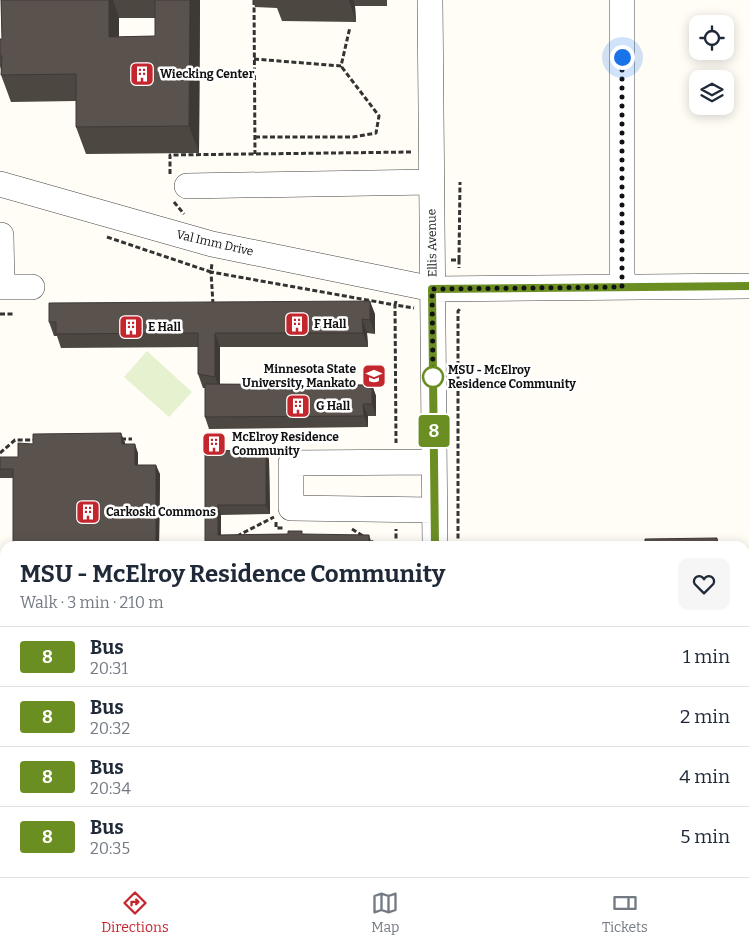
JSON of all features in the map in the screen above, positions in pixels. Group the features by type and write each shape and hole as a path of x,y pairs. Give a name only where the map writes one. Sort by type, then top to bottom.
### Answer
{"street":[{"name":"Ellis Avenue","path":"430,0 435,541"},
{"path":"622,0 622,287"},
{"path":"176,188 431,182"},
{"name":"Val Imm Drive","path":"0,184 212,244 432,289 749,286"},
{"path":"0,235 2,235 1,287 32,287"},
{"path":"434,462 291,463 291,508 434,510"}],"path":[{"path":"254,0 255,154"},
{"path":"341,66 350,27"},
{"path":"254,59 341,66 379,116 376,133 352,137 255,137"},
{"path":"190,216 182,213 170,155 413,152"},
{"path":"459,260 460,182"},
{"path":"213,306 212,272 395,305 396,462"},
{"path":"458,541 458,311 462,306"},
{"path":"0,314 15,314"},
{"path":"113,439 132,439"},
{"path":"0,454 16,440 45,440"},
{"path":"396,509 396,541"},
{"path":"232,538 277,516"}],"green space":[{"path":"147,351 192,392 169,417 124,377"}],"building":[{"name":"Wiecking Center","path":"1,0 109,0 109,37 155,36 155,0 190,0 189,126 76,127 76,74 1,75"},
{"path":"370,301 370,320 362,319 363,333 215,333 215,377 198,374 198,333 56,334 56,322 49,322 49,303"},
{"path":"205,384 372,385 372,404 363,404 364,416 205,417"},
{"name":"Carkoski Commons","path":"121,433 122,444 135,444 135,465 156,465 156,541 13,541 13,469 0,469 0,457 18,457 18,443 33,444 33,434"},
{"path":"266,450 266,505 218,505 218,535 288,534 288,531 302,531 302,534 369,535 369,541 205,541 205,451"},
{"path":"717,538 717,541 645,541 645,539"}],"bus line":[{"name":"8","path":"435,541 432,289 749,286"}],"place":[{"name":"Wiecking Center","path":"142,74"},
{"name":"F Hall","path":"297,324"},
{"name":"E Hall","path":"131,327"},
{"name":"Minnesota State University, Mankato","path":"374,376"},
{"name":"MSU - McElroy Residence Community","path":"433,377"},
{"name":"G Hall","path":"298,406"},
{"name":"McElroy Residence Community","path":"214,444"},
{"name":"Carkoski Commons","path":"88,512"}],"route":[{"path":"433,377 432,289 622,287 622,57"}]}
